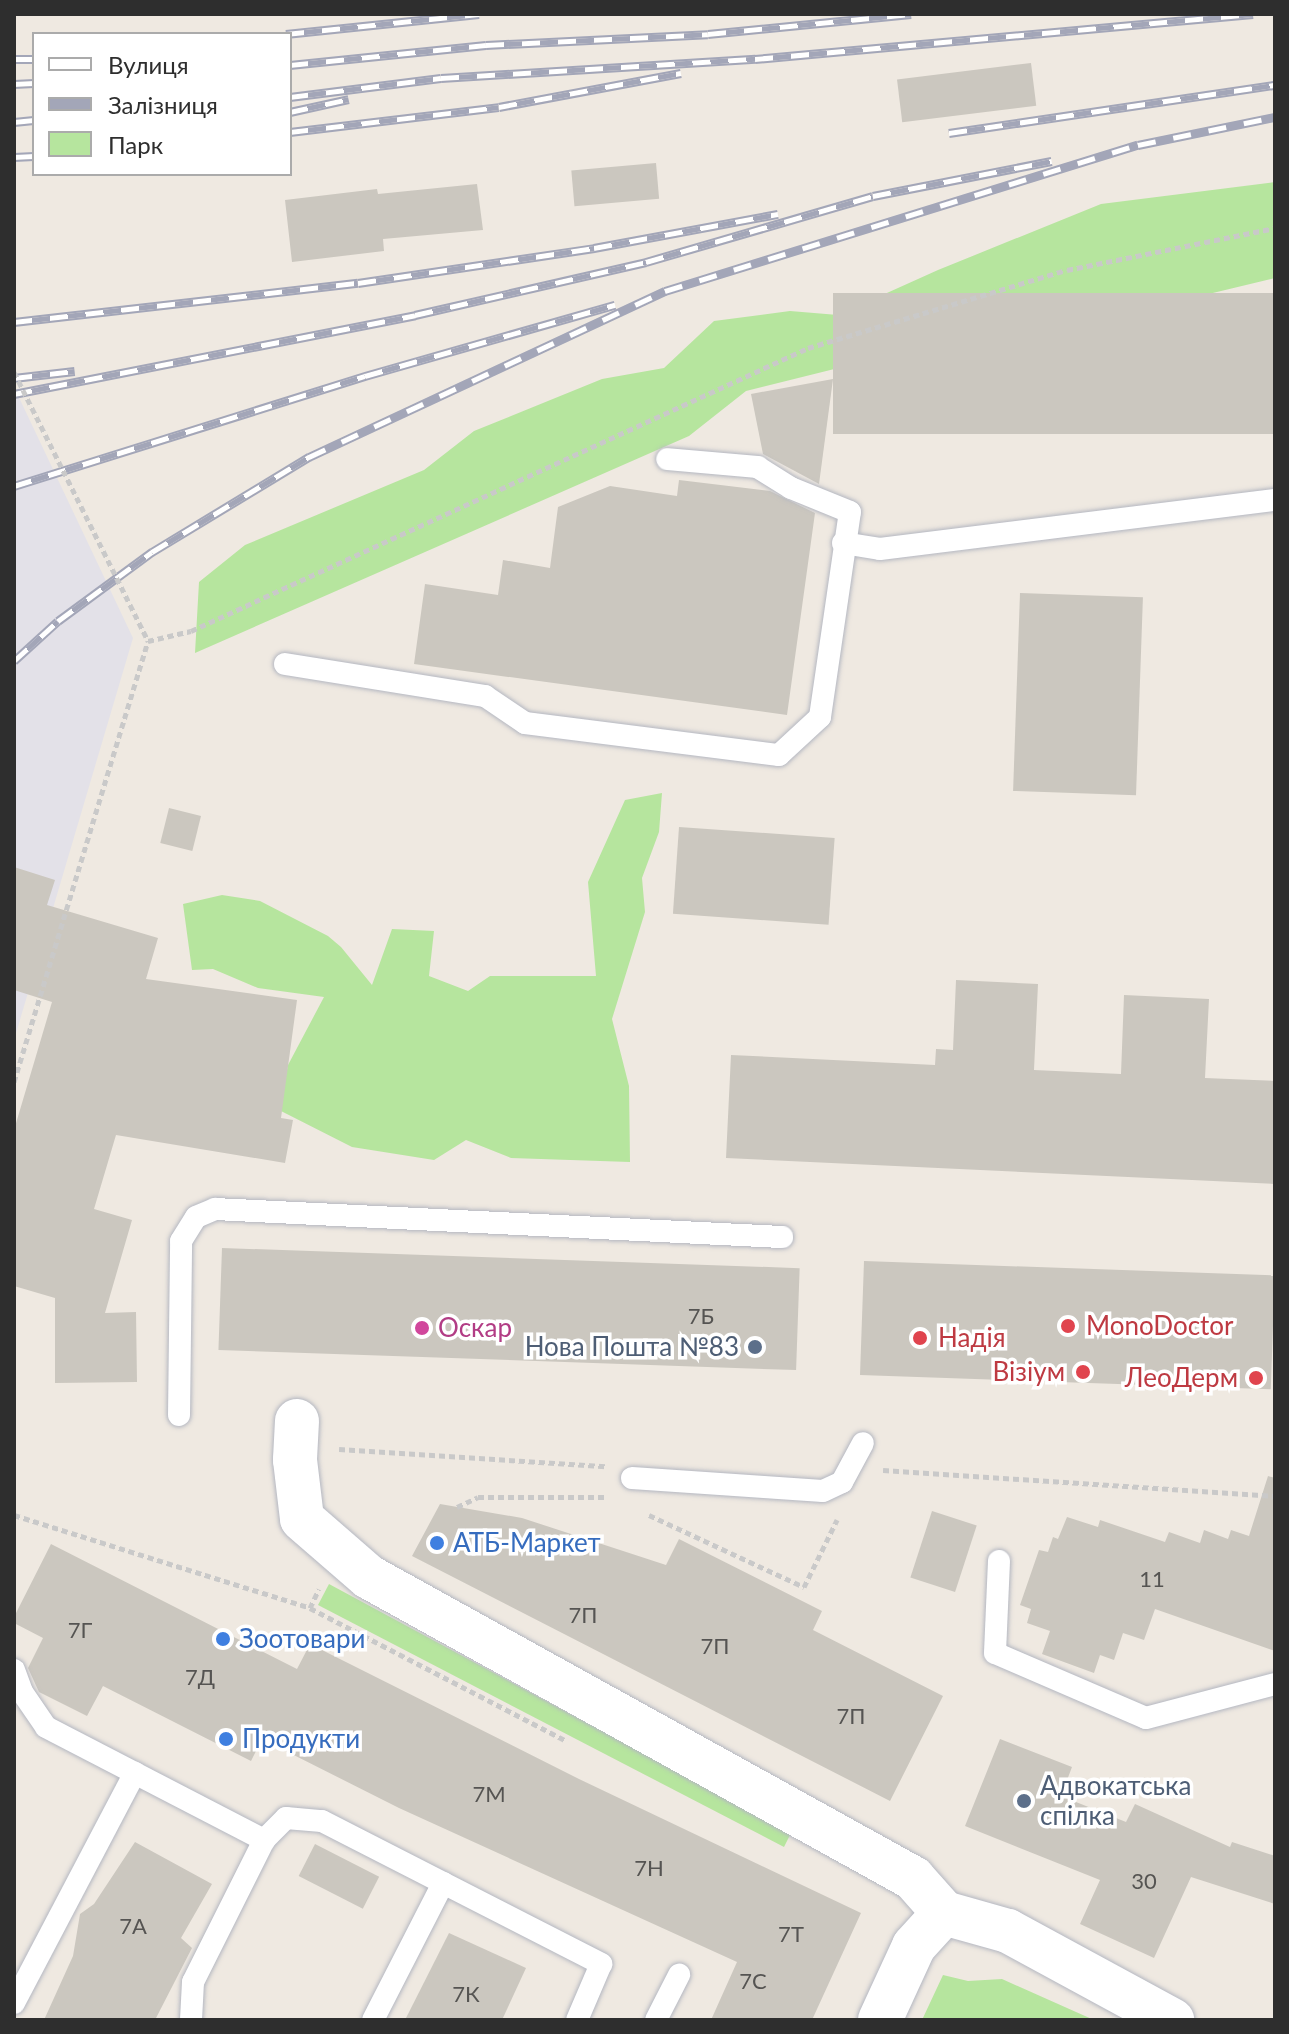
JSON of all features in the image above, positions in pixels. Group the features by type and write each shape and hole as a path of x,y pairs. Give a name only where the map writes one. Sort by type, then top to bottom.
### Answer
{"street":[{"path":"311,1434 295,1460 302,1519 369,1577 913,1878 944,1913 1008,1931 1172,2020"},
{"path":"880,2020 914,1946 944,1913"}],"lane":[{"path":"285,664 485,696 525,723 779,755 820,717 843,543 850,512 791,488 758,467 667,459"},
{"path":"843,543 880,549 1275,500"},
{"path":"179,1415 181,1241 196,1217 215,1209 782,1237"},
{"path":"623,1472 823,1491 842,1482 863,1443"},
{"path":"999,1561 995,1653 1146,1718 1275,1684"},
{"path":"14,1670 22,1692 46,1727 264,1840"},
{"path":"14,2003 135,1773"},
{"path":"191,2020 193,1982 264,1840 286,1818 322,1821 601,1964 577,2020"},
{"path":"373,2020 443,1883"},
{"path":"656,2020 679,1975"}],"path":[{"path":"148,641 191,631 808,348 1067,270 1275,228"},
{"path":"14,372 148,641 14,1082"},
{"path":"311,1434 623,1472"},
{"path":"879,1470 1275,1496"},
{"path":"457,1507 478,1497 613,1497"},
{"path":"640,1510 804,1587 843,1508"},
{"path":"14,1515 310,1608 579,1747"}],"shaded area":[{"path":"14,387 133,638 14,1040"}],"green space":[{"path":"1275,182 1275,278 1192,298 1110,305 1075,316 967,336 746,391 689,436 195,653 199,582 245,545 424,470 474,431 602,379 664,368 714,321 790,311 838,315 938,270 1101,204"},
{"path":"662,793 659,832 642,878 645,912 612,1019 629,1086 630,1162 511,1158 466,1140 434,1160 352,1147 279,1110 288,1065 324,997 258,988 213,969 192,970 183,904 222,895 260,901 328,936 372,985 392,929 434,931 429,976 468,991 490,976 596,976 588,882 625,800"},
{"path":"329,1584 791,1833 784,1847 318,1605"},
{"path":"943,1975 968,1981 1002,1979 1094,2020 922,2020"}],"building":[{"path":"1031,63 1036,106 902,122 897,79"},
{"path":"656,163 659,199 574,206 571,170"},
{"path":"477,184 483,230 383,239 384,251 292,262 285,200 377,189 378,194"},
{"path":"833,293 1275,293 1275,434 833,434"},
{"path":"833,379 819,484 763,454 751,394"},
{"path":"679,480 770,491 815,513 787,715 414,664 425,584 498,595 503,560 550,568 558,507 610,486 677,496"},
{"path":"1020,593 1143,597 1136,795 1013,791"},
{"path":"169,808 201,816 192,851 160,843"},
{"path":"679,827 835,838 829,925 673,914"},
{"path":"14,867 55,880 47,905 158,938 146,979 297,1000 281,1118 293,1120 285,1163 116,1135 94,1209 132,1220 105,1313 136,1312 137,1382 55,1383 55,1298 14,1286 14,1130 52,1002 14,990"},
{"path":"956,980 1038,984 1034,1070 1121,1074 1124,995 1209,999 1205,1078 1275,1081 1275,1184 726,1158 731,1055 935,1065 936,1049 953,1050"},
{"path":"222,1248 800,1268 796,1370 218,1350"},
{"name":"MonoDoctor","path":"864,1261 1275,1275 1271,1389 860,1375"},
{"path":"1268,1476 1275,1478 1275,1651 1155,1609 1144,1640 1123,1633 1114,1660 1100,1655 1094,1673 1042,1654 1050,1631 1027,1623 1031,1609 1020,1605 1039,1550 1048,1552 1053,1537 1058,1539 1067,1517 1098,1527 1100,1520 1165,1542 1169,1532 1200,1543 1204,1530 1228,1539 1231,1530 1249,1536"},
{"path":"440,1504 522,1518 666,1565 679,1539 822,1611 813,1630 943,1696 890,1801 412,1556"},
{"path":"932,1511 977,1526 955,1592 910,1578"},
{"path":"51,1544 297,1669 310,1644 579,1779 861,1913 812,2020 711,2020 737,1962 399,1808 262,1739 251,1761 103,1686 87,1716 39,1692 28,1668 43,1638 14,1623 14,1617"},
{"path":"1000,1739 1072,1767 1061,1796 1126,1822 1135,1804 1230,1847 1232,1842 1275,1856 1275,1904 1191,1877 1154,1958 1080,1924 1100,1880 965,1826"},
{"path":"135,1842 212,1884 181,1938 192,1948 155,2020 44,2020 73,1956 80,1914 94,1904"},
{"path":"315,1844 379,1877 363,1909 299,1876"},
{"path":"449,1933 526,1968 502,2020 405,2020"}],"railway":[{"path":"292,33 479,14"},
{"path":"292,65 486,45 708,34 911,14"},
{"path":"292,97 441,78 755,59 1253,14"},
{"path":"14,59 32,59"},
{"path":"292,132 499,107 681,73"},
{"path":"14,84 32,83"},
{"path":"949,133 1275,85"},
{"path":"292,112 349,99"},
{"path":"14,661 58,621 152,552 309,457 665,291 1138,145 1275,117"},
{"path":"14,122 32,120"},
{"path":"14,157 32,156"},
{"path":"14,394 415,315 646,262 873,196 1052,161"},
{"path":"14,322 358,283 594,248 778,214"},
{"path":"14,486 365,376 615,305"},
{"path":"14,378 75,371"}],"place":[{"name":"MonoDoctor","path":"1068,1326"},
{"name":"Оскар","path":"422,1328"},
{"name":"Надія","path":"920,1338"},
{"name":"Нова Пошта №83","path":"755,1347"},
{"name":"Візіум","path":"1083,1372"},
{"name":"ЛеоДерм","path":"1256,1378"},
{"name":"АТБ-Маркет","path":"437,1543"},
{"name":"Зоотовари","path":"223,1639"},
{"name":"Продукти","path":"226,1739"},
{"name":"Адвокатська спілка","path":"1024,1801"}]}
